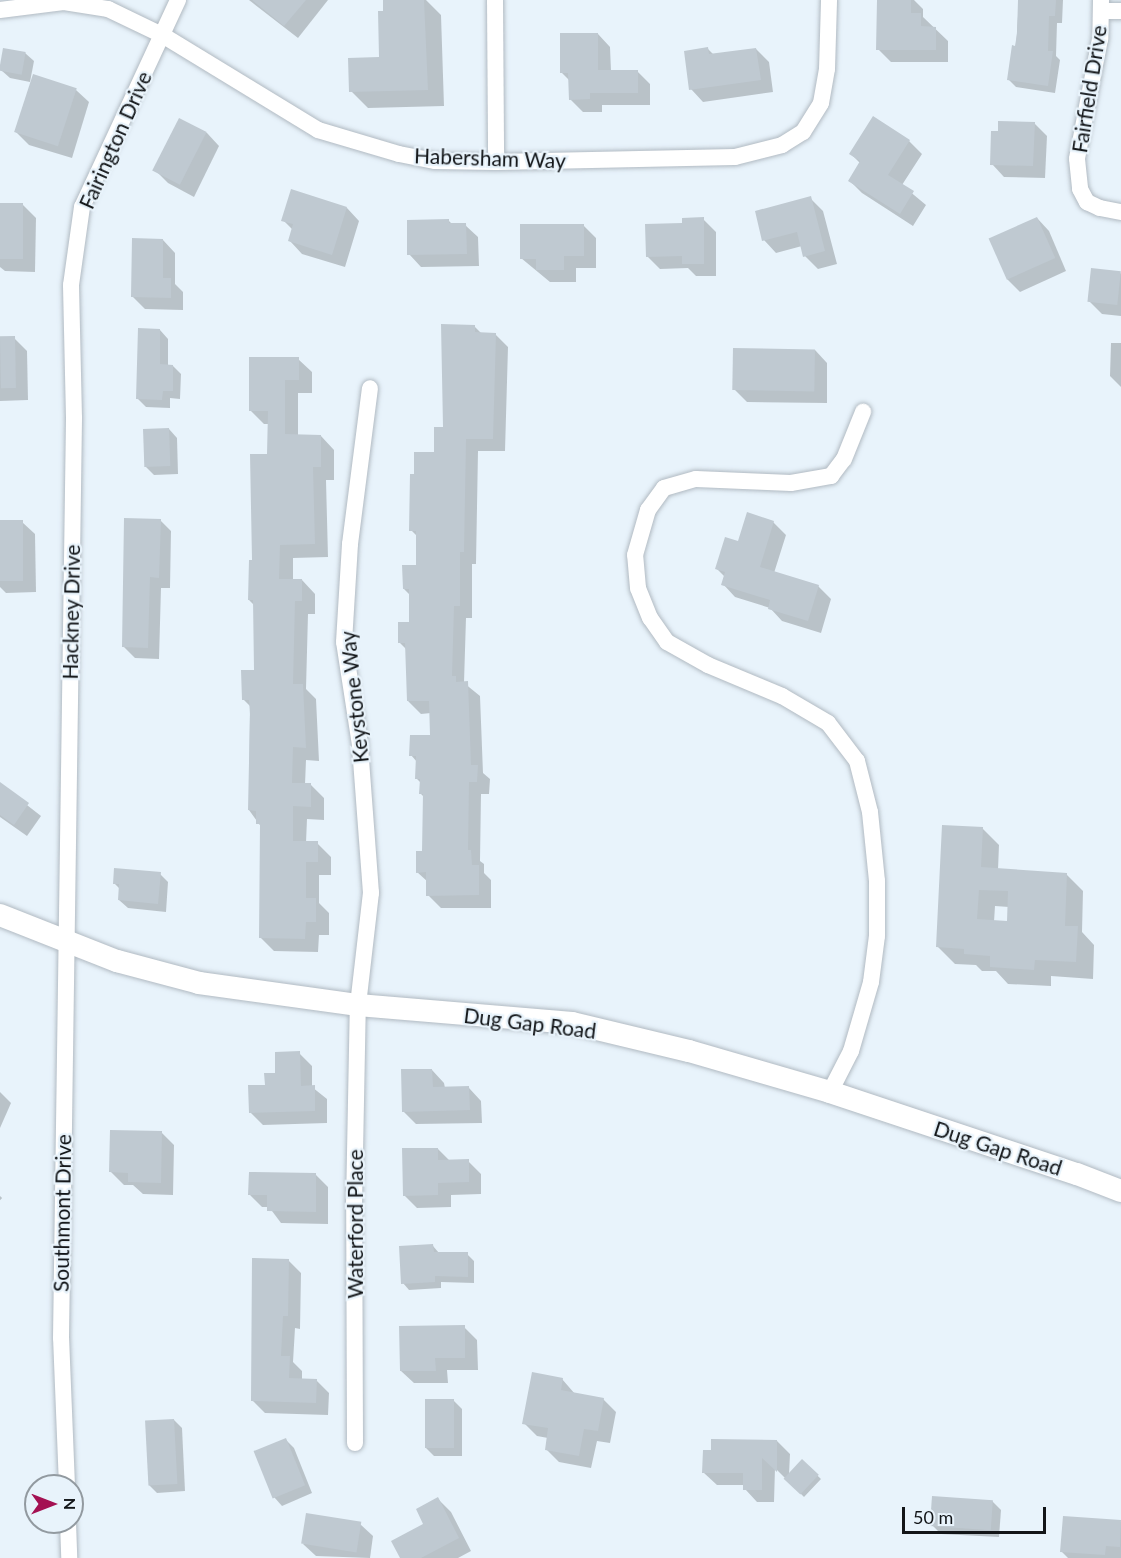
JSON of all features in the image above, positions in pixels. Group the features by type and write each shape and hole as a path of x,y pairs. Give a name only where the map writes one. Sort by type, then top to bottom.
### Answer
{"street":[{"name":"Fairington Drive","path":"70,285 82,207 164,36 178,0"},
{"path":"495,0 496,162"},
{"name":"Habersham Way","path":"0,10 64,2 108,9 164,36 318,130 399,154 435,160 496,162 735,157 782,145 803,132 821,103 827,69 829,0"},
{"name":"Fairfield Drive","path":"1121,11 1101,5 1100,39 1077,159 1080,189 1087,202 1121,212"},
{"name":"Hackney Drive","path":"66,939 74,418 70,285"},
{"name":"Keystone Way","path":"358,1005 371,893 360,745 344,642 350,544 370,388"},
{"path":"830,1092 851,1051 871,981 877,936 877,881 870,812 857,761 828,723 782,696 708,665 667,642 650,618 638,588 635,555 648,510 664,488 696,479 791,483 831,476 844,459 863,412"},
{"name":"Dug Gap Road","path":"0,915 66,939 117,961 199,983 358,1005 572,1023 689,1051 830,1092 1077,1174 1121,1191"},
{"name":"Southmont Drive","path":"66,939 61,1338 67,1474"},
{"name":"Waterford Place","path":"355,1443 354,1205 358,1005"},
{"path":"68,1534 69,1558"}],"building":[{"path":"252,0 306,0 284,26"},
{"path":"383,0 424,0 428,90 349,92 348,58 379,57 378,11 383,11"},
{"path":"877,0 911,0 911,13 921,13 921,26 936,27 936,50 876,50"},
{"path":"1018,0 1056,0 1055,16 1049,16 1048,51 1053,51 1048,86 1007,80 1012,45 1015,46 1017,34"},
{"path":"560,33 598,33 598,70 638,70 638,93 590,93 590,99 569,100 568,73 560,73"},
{"path":"708,47 709,54 756,48 761,80 689,90 684,51"},
{"path":"3,48 26,52 22,75 0,71"},
{"path":"33,74 77,88 58,146 14,132"},
{"path":"873,116 910,140 888,175 914,191 900,214 848,181 860,161 849,154"},
{"path":"179,118 207,132 180,185 152,171"},
{"path":"998,121 1035,122 1033,166 990,165 991,131 998,131"},
{"path":"291,189 347,207 332,255 288,241 293,224 281,221"},
{"path":"811,196 825,251 803,257 797,232 762,241 755,211"},
{"path":"0,203 23,203 23,259 0,259"},
{"path":"704,217 704,264 682,264 682,256 646,257 645,224 682,223 682,218"},
{"path":"1037,217 1055,258 1007,280 989,239"},
{"path":"449,219 449,223 466,223 467,254 407,255 407,220"},
{"path":"520,224 584,224 584,256 564,256 564,270 536,270 536,259 520,259"},
{"path":"132,238 163,239 163,278 171,278 171,298 131,297"},
{"path":"1091,268 1121,271 1117,305 1087,302"},
{"path":"441,324 475,325 475,332 496,333 493,439 466,439 464,552 460,552 460,606 454,606 452,676 456,676 456,682 468,681 471,765 478,765 477,782 469,782 468,850 471,850 472,865 479,865 479,895 426,896 426,872 416,873 416,851 422,851 423,794 419,794 420,779 415,779 416,756 409,756 410,735 430,735 429,701 407,701 405,643 398,643 398,622 409,622 409,589 403,589 402,565 416,565 416,531 409,531 410,474 414,474 414,452 434,452 434,427 443,427"},
{"path":"138,328 160,329 160,364 173,365 173,391 163,391 162,400 136,399"},
{"path":"0,336 15,336 16,388 1,388"},
{"path":"733,348 815,349 814,391 732,390"},
{"path":"249,357 299,357 299,380 285,380 285,434 321,435 321,467 313,467 315,544 280,545 279,579 302,579 302,601 295,601 293,684 303,684 306,748 293,747 292,783 311,783 311,807 293,806 293,841 318,841 318,862 306,862 306,898 316,898 316,922 306,922 305,939 259,938 260,824 256,824 256,811 248,810 250,714 249,700 242,700 241,670 254,670 253,600 248,600 249,560 252,560 250,454 267,454 268,411 249,411"},
{"path":"169,428 170,466 144,467 143,429"},
{"path":"747,512 774,521 760,567 819,585 808,621 768,609 770,600 721,585 725,572 715,569 725,537 738,541"},
{"path":"124,518 161,519 159,578 150,577 148,648 122,647"},
{"path":"0,520 23,520 23,581 0,581"},
{"path":"0,782 29,803 14,825 0,815"},
{"path":"942,825 983,827 981,867 1067,873 1065,926 1078,926 1076,962 1035,960 1034,970 990,967 990,956 964,954 964,949 936,947","holes":["979,890 1008,891 1007,921 977,919"]},
{"path":"114,868 161,872 158,904 118,900 119,884 113,884"},
{"path":"300,1051 301,1086 315,1085 315,1111 249,1113 248,1085 265,1085 264,1073 275,1073 275,1052"},
{"path":"401,1069 432,1069 433,1087 469,1086 470,1110 402,1112"},
{"path":"110,1130 162,1131 161,1183 128,1182 128,1173 109,1172"},
{"path":"402,1148 438,1148 438,1160 469,1159 469,1182 438,1183 438,1195 403,1196"},
{"path":"249,1172 316,1173 316,1212 267,1211 267,1195 248,1195"},
{"path":"433,1244 434,1252 468,1252 468,1277 435,1276 435,1282 401,1284 399,1246"},
{"path":"252,1258 289,1259 288,1316 283,1316 281,1356 290,1356 289,1378 317,1379 316,1403 251,1401"},
{"path":"465,1325 465,1358 435,1358 436,1371 400,1371 399,1326"},
{"path":"532,1372 563,1378 561,1390 604,1398 598,1431 584,1429 579,1456 545,1450 548,1428 522,1424"},
{"path":"425,1399 454,1399 454,1448 425,1448"},
{"path":"174,1419 177,1484 148,1485 145,1421"},
{"path":"286,1438 305,1485 273,1498 254,1451"},
{"path":"711,1439 777,1440 777,1472 762,1458 762,1490 743,1490 743,1473 702,1473 703,1450 711,1450"},
{"path":"802,1459 819,1475 800,1494 784,1479"},
{"path":"932,1496 993,1500 991,1530 930,1526"},
{"path":"438,1497 459,1538 421,1558 400,1558 391,1541 423,1524 416,1509"},
{"path":"306,1513 361,1522 356,1552 301,1544"},
{"path":"1063,1516 1121,1520 1120,1547 1106,1546 1105,1555 1060,1552"}]}
